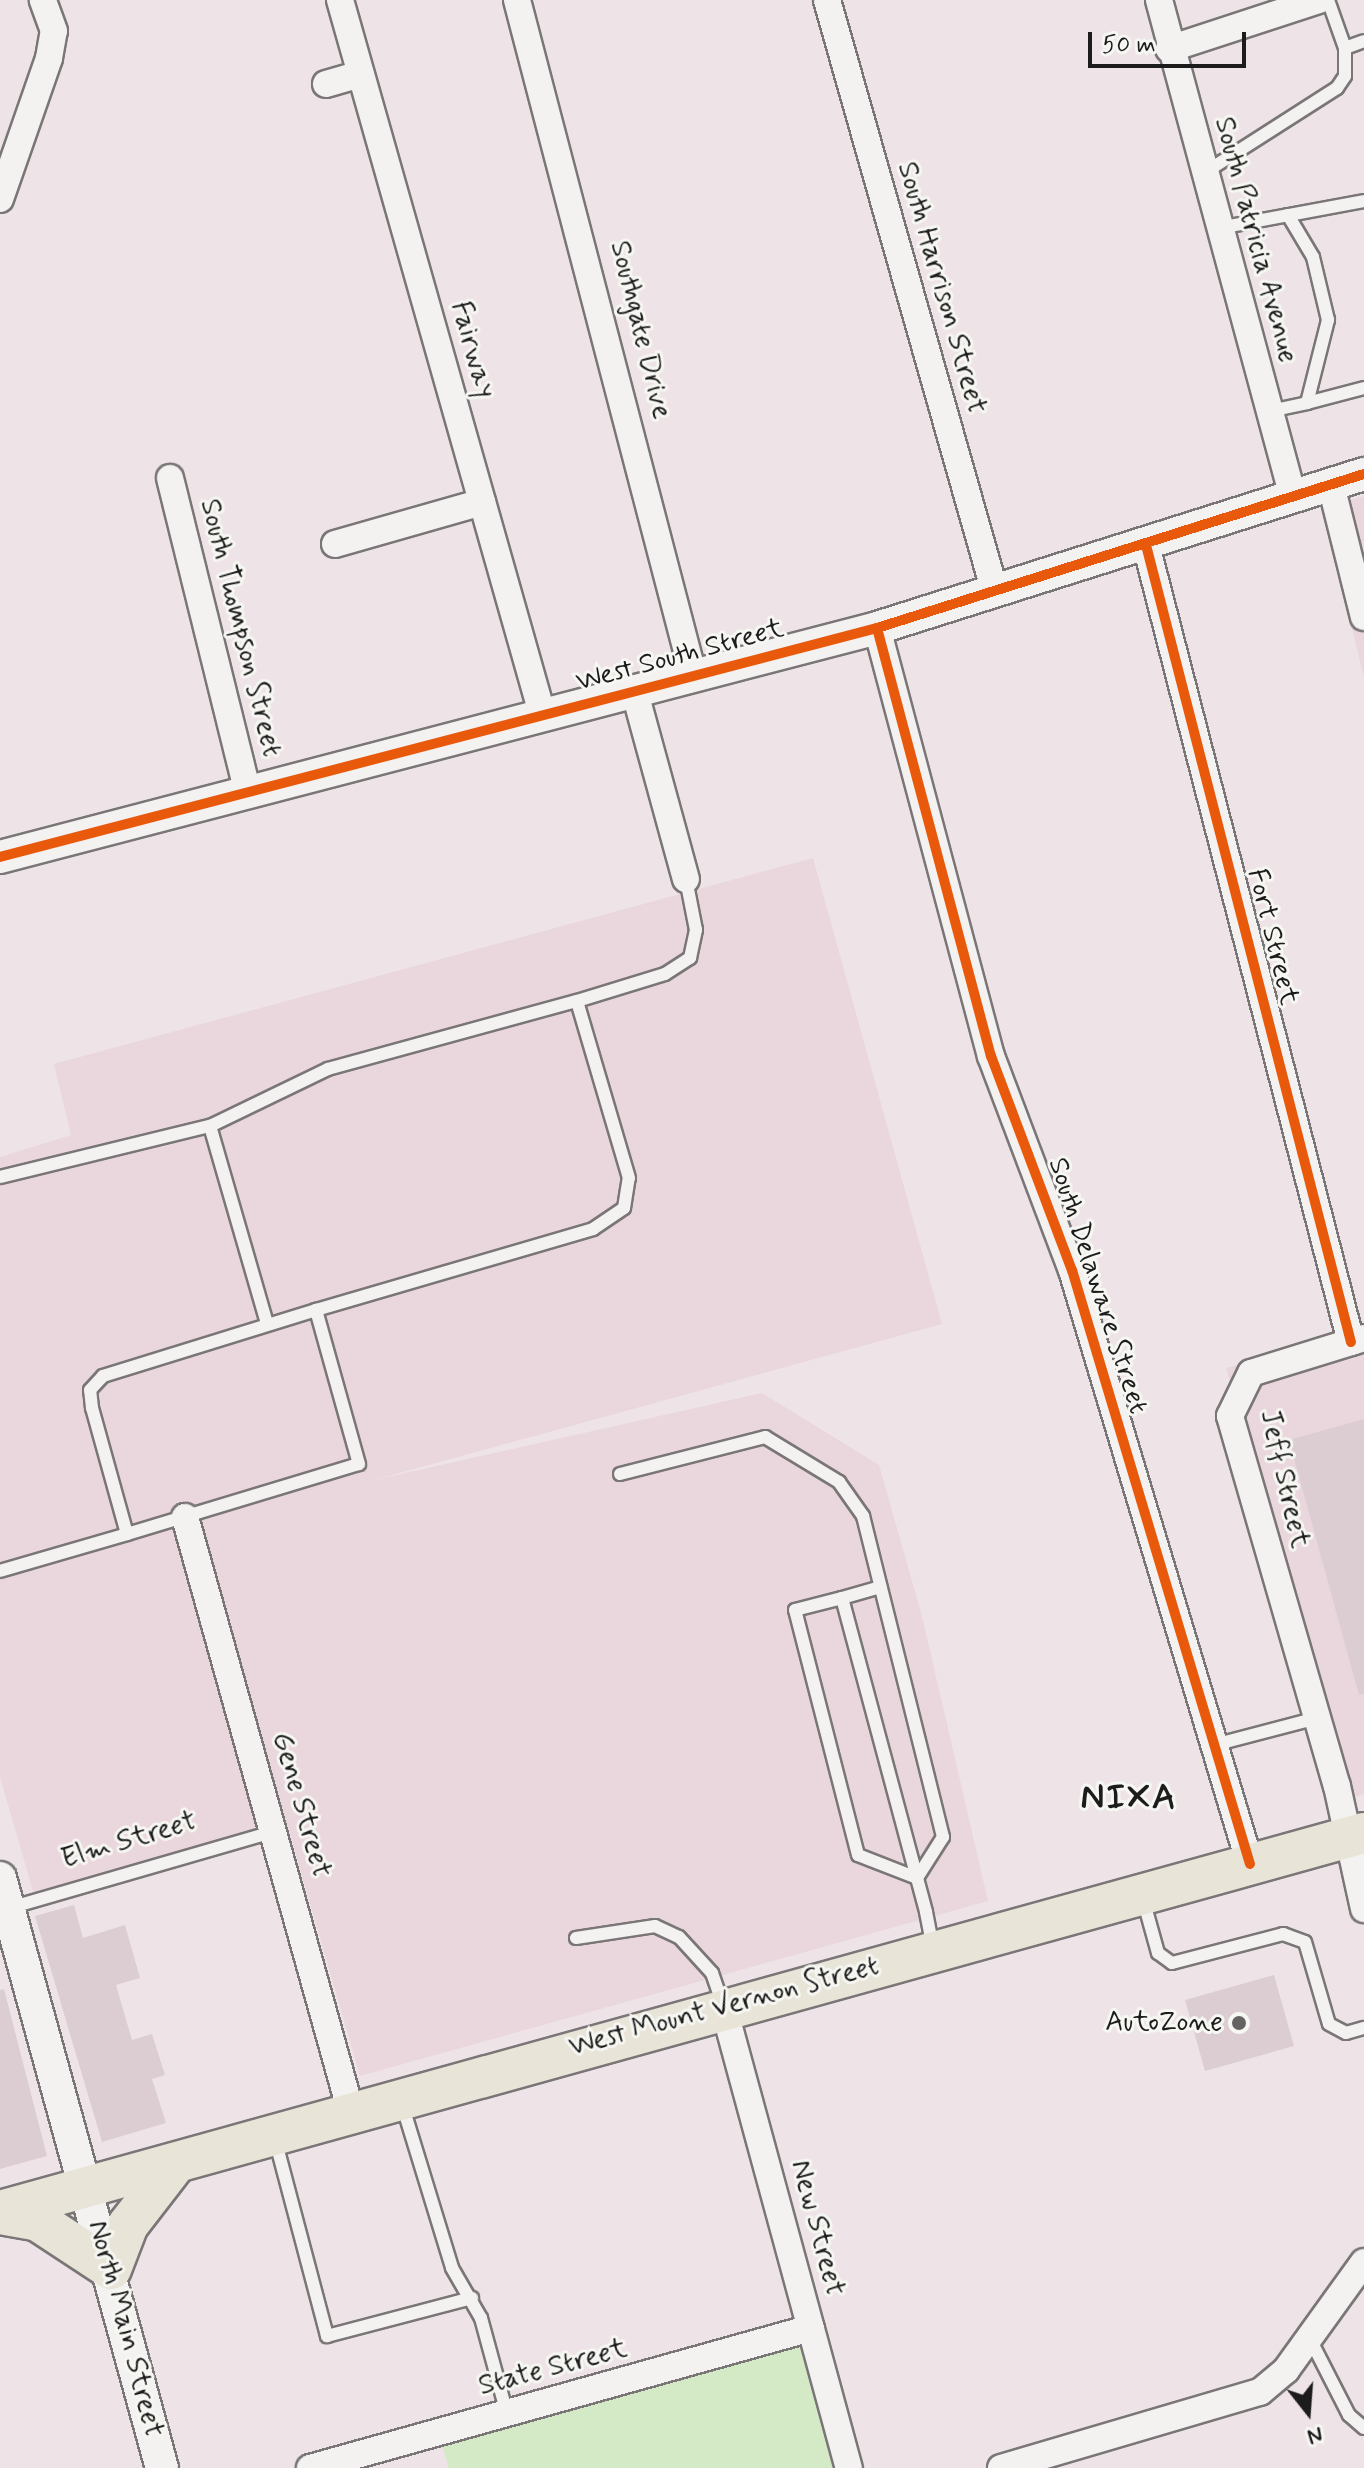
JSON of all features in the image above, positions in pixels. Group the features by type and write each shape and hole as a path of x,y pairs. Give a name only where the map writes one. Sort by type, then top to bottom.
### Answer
{"main road":[{"name":"West Mount Vernon Street","path":"0,2213 172,2168 351,2112 723,2005 1355,1836"},
{"path":"0,2213 38,2221 111,2269 128,2225 172,2168"}],"street":[{"path":"0,199 49,58 54,31 43,0"},
{"name":"Fairway","path":"340,0 543,717"},
{"name":"Southgate Drive","path":"517,0 694,678"},
{"name":"South Harrison Street","path":"827,0 995,592"},
{"name":"South Patricia Avenue","path":"1159,0 1169,49 1293,497"},
{"path":"1169,49 1319,0"},
{"path":"326,84 361,74"},
{"name":"West South Street","path":"0,857 877,628 1364,474"},
{"name":"South Thompson Street","path":"170,478 248,794"},
{"path":"1331,485 1364,617"},
{"path":"335,544 482,502"},
{"name":"Fort Street","path":"1146,545 1358,1340"},
{"name":"South Delaware Street","path":"877,628 991,1056 1072,1270 1250,1864"},
{"path":"635,693 686,879"},
{"name":"Jeff Street","path":"1317,1718 1230,1416 1238,1388 1276,1360 1358,1340"},
{"name":"Gene Street","path":"185,1517 276,1831 351,2112"},
{"path":"1317,1718 1355,1836 1364,1909"},
{"name":"North Main Street","path":"3,1898 111,2269 162,2468"},
{"name":"New Street","path":"723,2005 849,2468"},
{"path":"1001,2468 1245,2400 1274,2382 1364,2262"},
{"name":"State Street","path":"310,2468 811,2328"}],"lane":[{"path":"1204,174 1337,88 1345,76 1345,48 1328,0"},
{"path":"1345,48 1364,41"},
{"path":"1219,228 1364,201"},
{"path":"1288,215 1313,257 1328,320 1307,403"},
{"path":"1270,411 1364,388"},
{"path":"0,1177 210,1126 328,1069 665,974 690,958 696,930 686,879"},
{"path":"127,1534 90,1390 118,1368 593,1229 624,1208 629,1178 577,1001"},
{"path":"210,1126 267,1324"},
{"path":"0,1571 359,1464 316,1310"},
{"path":"620,1474 765,1437 839,1482 863,1516 943,1837 917,1878"},
{"path":"880,1587 795,1610 858,1855 917,1878"},
{"path":"842,1598 917,1878 933,1950"},
{"path":"1214,1745 1317,1718"},
{"name":"Elm Street","path":"3,1898 276,1831"},
{"path":"1141,1892 1158,1953 1172,1963 1283,1934 1305,1942 1329,2024 1346,2033 1364,2028"},
{"path":"576,1938 655,1926 679,1937 712,1973 723,2005"},
{"path":"400,2098 452,2268 472,2298 507,2414"},
{"path":"274,2136 327,2336 472,2298"},
{"path":"1309,2337 1349,2415 1364,2428"}],"shaded area":[{"path":"1364,496 1364,678 1323,508"},
{"path":"813,858 942,1324 374,1480 762,1393 879,1465 922,1616 988,1901 360,2076 287,1824 35,1898 0,1777 0,1157 71,1135 54,1064"},
{"path":"1364,1330 1364,1794 1352,1798 1226,1368"}],"green space":[{"path":"810,2343 841,2468 449,2468 442,2445"}],"building":[{"path":"1364,1419 1364,1694 1359,1695 1289,1440"},
{"path":"74,1905 83,1938 125,1925 140,1978 116,1985 132,2040 152,2034 165,2075 152,2079 166,2123 102,2142 35,1916"},
{"name":"AutoZone","path":"1274,1975 1294,2046 1205,2071 1185,2000"},
{"path":"4,1989 47,2156 0,2169 0,1990"}],"cycle path":[{"path":"0,857 877,628 1364,474"},
{"path":"1146,545 1351,1342"},
{"path":"877,628 991,1056 1072,1270 1250,1864"}],"place":[{"name":"AutoZone","path":"1239,2023"}],"district":[{"name":"NIXA","path":"1129,1799"}]}
